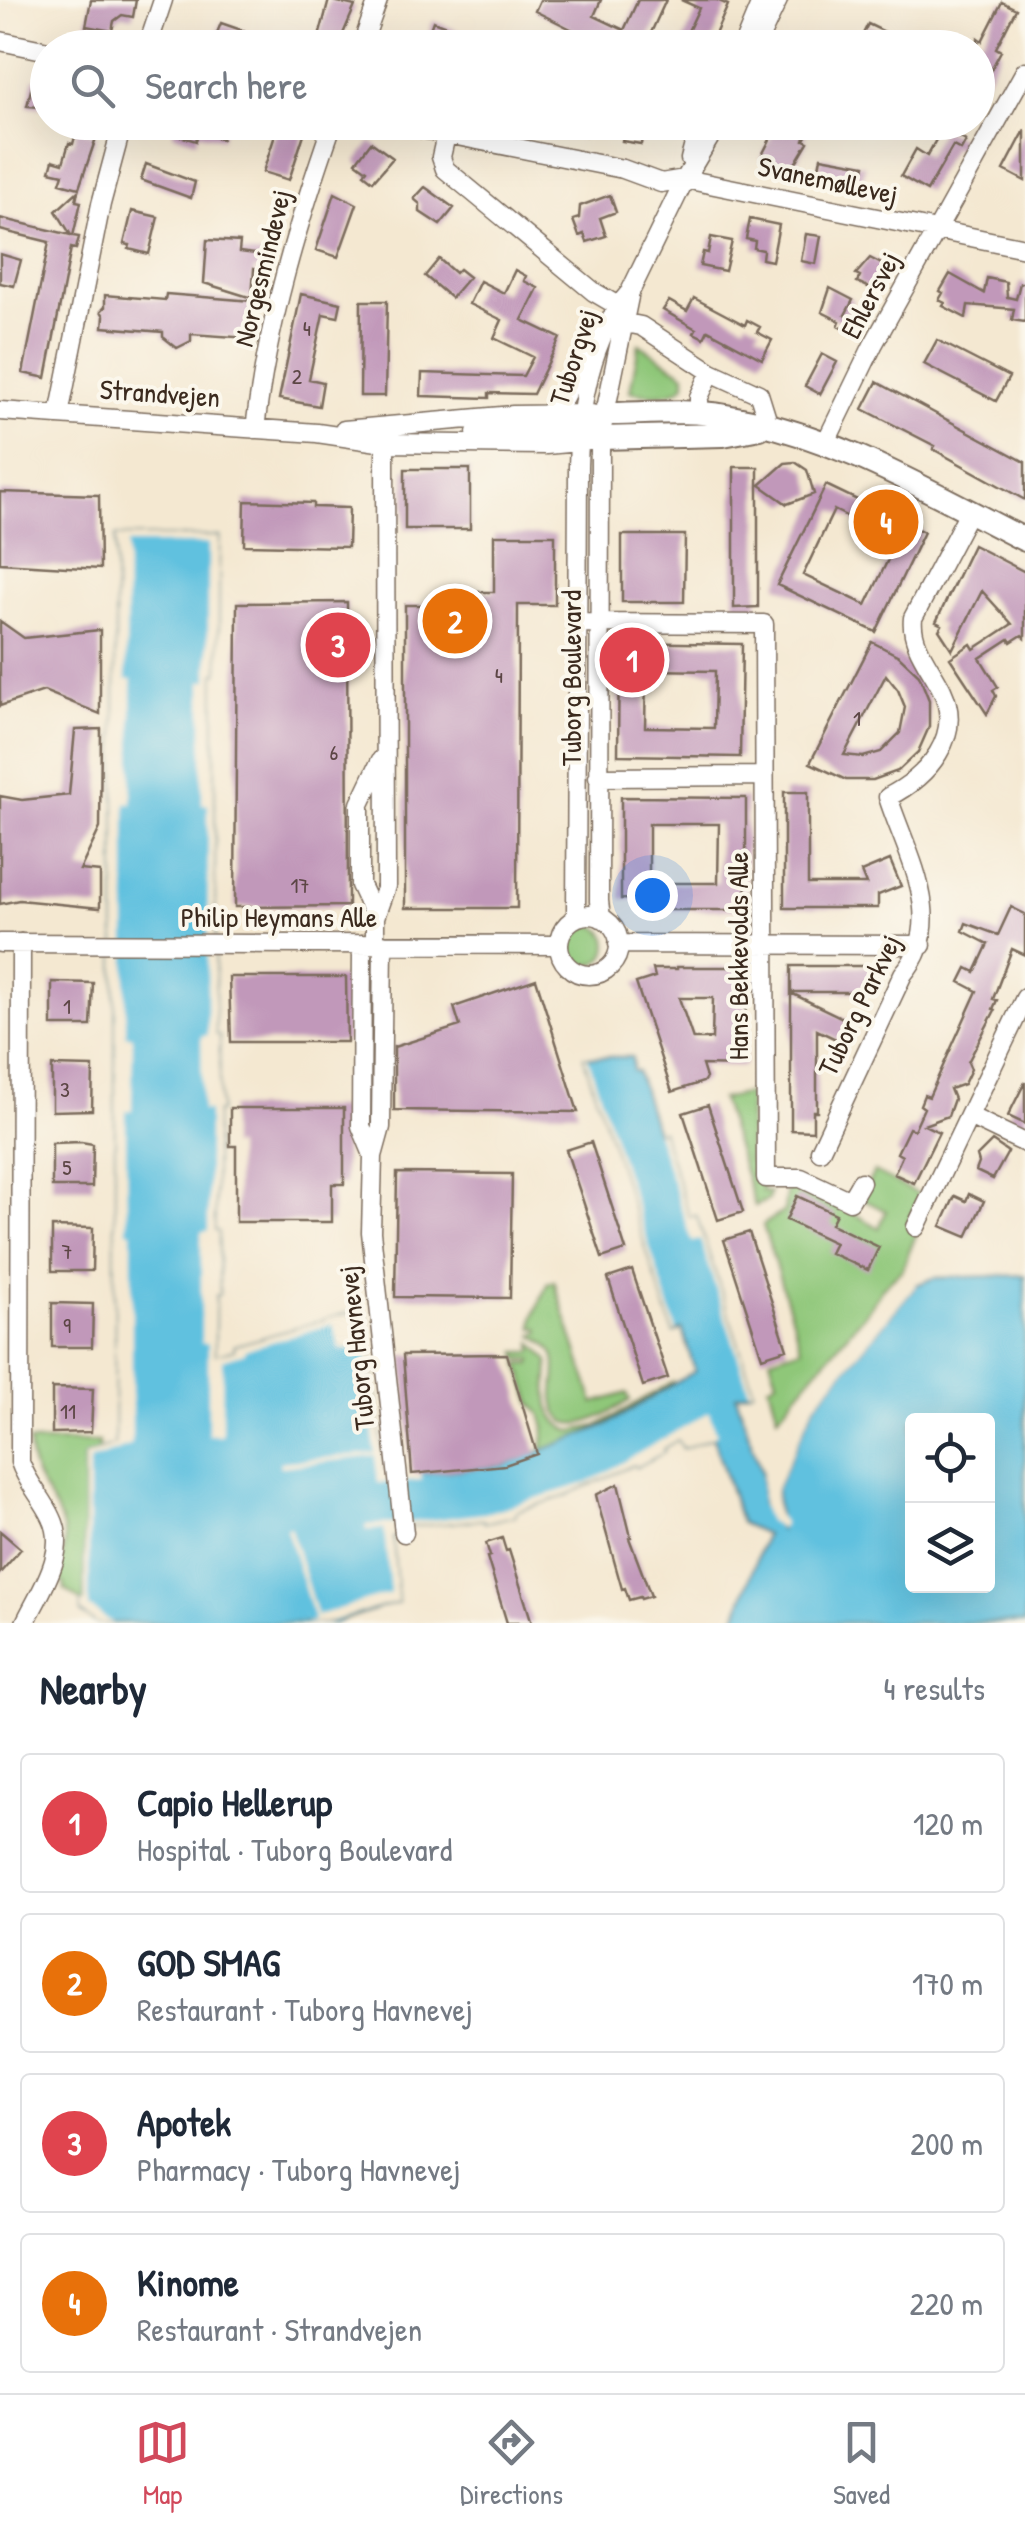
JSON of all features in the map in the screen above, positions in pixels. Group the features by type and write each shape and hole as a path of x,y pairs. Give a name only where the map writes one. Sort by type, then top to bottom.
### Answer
{"main road":[{"name":"Strandvejen","path":"588,428 699,414 724,415 768,426 862,456 1025,540"},
{"name":"Strandvejen","path":"588,428 723,435 768,426"}],"street":[{"path":"153,30 163,0"},
{"path":"367,30 378,0"},
{"path":"750,30 762,0"},
{"path":"764,30 778,0"},
{"path":"0,40 30,46"},
{"name":"Ehlersvej","path":"995,124 1025,70"},
{"path":"58,415 101,204 118,140"},
{"name":"Norgesmindevej","path":"255,429 280,291 327,140"},
{"path":"445,140 441,157 445,169 594,292 625,307 641,326 711,372 759,394 768,426"},
{"name":"Svanemøllevej","path":"472,140 624,169 656,182 685,179 1025,248"},
{"name":"Tuborgvej","path":"685,179 695,140"},
{"name":"Tuborgvej","path":"588,428 625,307 685,179 708,140"},
{"name":"Ehlersvej","path":"826,442 873,345 986,140"},
{"path":"546,414 561,403 598,329 625,307"},
{"path":"699,414 699,397 711,372"},
{"name":"Strandvejen","path":"0,411 316,432 384,443 588,428"},
{"name":"Strandvejen","path":"316,432 546,414 588,428"},
{"name":"Tuborg Boulevard","path":"588,428 598,623 601,918"},
{"name":"Tuborg Boulevard","path":"576,918 579,623 588,428"},
{"name":"Tuborg Havnevej","path":"384,443 386,886 375,917 362,1126 373,1156 371,1232 404,1533"},
{"name":"Tuborg Parkvej","path":"820,1151 903,974 922,945 925,918 920,891 888,797 927,771 940,751 948,727 948,708 912,632 913,618 969,512"},
{"path":"579,623 598,623"},
{"name":"Hans Bekkevolds Alle","path":"598,623 764,624 766,1178 800,1178 850,1201 861,1182"},
{"name":"Tuborg Havnevej","path":"375,917 360,884 360,804 384,756"},
{"path":"598,777 764,776"},
{"path":"576,918 601,918 614,928 618,952 608,967 592,974 569,967 559,945 564,928 576,918"},
{"name":"Philip Heymans Alle","path":"0,943 559,945"},
{"path":"21,943 20,1462 57,1531 54,1563 24,1623"},
{"path":"618,944 922,945"},
{"path":"916,1227 1025,998"},
{"path":"969,1116 1025,1143"}],"green space":[{"path":"639,344 685,374 685,384 667,393 630,391"},
{"path":"588,925 602,931 608,945 602,959 588,965 574,959 568,945 574,931"},
{"path":"749,1093 749,1161 762,1161 762,1192 770,1192 768,1200 755,1206 721,1099"},
{"path":"874,1172 920,1195 909,1222 916,1235 902,1270 882,1288 778,1416 769,1385 777,1380 770,1358 801,1348 763,1225 784,1211 787,1186 805,1186 879,1228 886,1211 860,1198"},
{"path":"554,1281 594,1403 627,1393 630,1400 597,1418 574,1424 564,1421 558,1413 554,1399 555,1358 549,1347 533,1335 540,1332 533,1328 534,1316 547,1284"},
{"path":"533,1343 549,1361 551,1410 561,1425 571,1431 597,1426 674,1384 606,1424 542,1452 545,1428 541,1414 532,1404 519,1364 531,1364 532,1360 519,1359 517,1352 533,1352"},
{"path":"29,1442 99,1442 99,1451 84,1457 85,1604 55,1579 64,1536 61,1521 38,1479"}],"water":[{"path":"116,537 219,537 218,672 214,673 215,1035 219,1036 219,1111 215,1112 214,1231 218,1232 219,1294 215,1295 214,1356 235,1350 235,1346 348,1313 367,1314 384,1471 412,1474 505,1465 607,1425 695,1371 682,1329 674,1333 584,1057 632,1057 633,1071 637,1071 656,1132 661,1131 689,1218 696,1216 753,1390 736,1395 762,1475 762,1505 779,1529 776,1489 814,1406 916,1285 934,1278 1025,1275 1025,1623 734,1623 765,1534 741,1523 713,1437 683,1448 678,1439 662,1449 664,1452 636,1467 634,1464 564,1496 515,1511 515,1515 485,1522 484,1519 395,1528 392,1537 398,1602 333,1623 96,1623 81,1612 81,1602 85,1603 84,1456 115,1445"}],"pier":[{"path":"116,537 219,537 218,672 214,673 215,1035 219,1036 219,1111 215,1112 214,1231 218,1232 219,1294 215,1295 214,1355 348,1313 367,1314 384,1471 421,1473 422,1480 378,1483 375,1456 280,1467 280,1462 375,1453 365,1348 340,1349 332,1324 223,1360 222,1435 208,1435 208,1344 201,1343 201,1232 208,1231 208,1111 202,1111 201,1036 207,1035 208,805 202,804 202,681 208,680 208,544 127,544 126,679 132,680 132,803 126,804 126,1035 133,1036 132,1110 126,1111 127,1231 132,1232 132,1445 89,1461 89,1607 113,1623 96,1623 81,1612 81,1602 85,1603 84,1456 115,1445"},
{"path":"584,1057 588,1057 677,1331 674,1333"},
{"path":"661,1131 689,1218 696,1216 753,1390 749,1391 700,1240 692,1242 656,1132"},
{"path":"911,1283 916,1285 814,1406 776,1489 775,1511 784,1524 780,1529 768,1521 762,1505 762,1475 767,1475 767,1505 772,1517 775,1520 770,1511 771,1487 810,1403"},
{"path":"709,1412 717,1434 713,1437 683,1448 678,1439 662,1449 664,1452 636,1467 634,1464 564,1496 515,1511 515,1515 485,1522 484,1519 395,1528 392,1537 398,1602 325,1623 305,1623 314,1620 286,1528 290,1527 318,1619 318,1615 390,1593 384,1529 366,1530 366,1525 485,1513 587,1483"}],"building":[{"path":"91,0 136,0 133,17 122,15 114,21 112,30 86,26"},
{"path":"329,0 355,6 345,30 321,30"},
{"path":"540,0 601,0 594,16 624,30 573,30 535,11"},
{"path":"638,0 666,0 652,30 624,30"},
{"path":"681,0 717,0 728,5 717,30 689,30 699,8"},
{"path":"1002,2 1016,9 996,48 1001,51 995,62 995,30 988,30"},
{"path":"433,21 457,30 430,30"},
{"path":"221,23 241,30 218,30"},
{"path":"1025,130 1025,181 1004,170"},
{"path":"74,140 95,140 79,188 60,183 63,174 50,171 53,160 63,163 69,143"},
{"path":"273,140 302,140 289,180 263,172"},
{"path":"770,140 808,142 789,174 760,159"},
{"path":"936,140 966,141 961,150 953,146 927,191 901,176 916,149 927,156"},
{"path":"371,142 393,158 373,181 356,162"},
{"path":"821,157 865,165 861,186 817,178"},
{"path":"146,164 195,182 191,198 141,180"},
{"path":"425,187 454,208 440,225 420,212 420,204 414,199"},
{"path":"78,191 76,201 81,202 73,236 79,237 76,249 71,248 46,378 23,373 49,242 0,230 0,218 71,235 56,211"},
{"path":"335,193 357,204 338,257 316,250"},
{"path":"610,195 616,212 600,218 606,236 587,242 584,234 579,236 573,220 579,218 580,206"},
{"path":"132,211 158,217 149,254 124,244"},
{"path":"750,219 779,225 772,261 762,259 763,250 754,248 755,241 746,239"},
{"path":"806,234 821,236 816,264 801,261"},
{"path":"711,237 732,241 725,271 700,266"},
{"path":"207,240 240,242 239,252 264,255 263,260 272,262 269,272 254,269 252,298 204,283"},
{"path":"0,254 21,260 14,286 0,283"},
{"path":"870,258 885,266 872,289 857,282 860,276 856,274"},
{"path":"439,259 455,273 459,269 469,277 451,298 425,276"},
{"path":"515,270 526,276 524,281 538,288 522,320 560,338 533,394 489,393 489,398 421,396 422,373 523,376 533,357 494,338 502,320 469,304 480,281 504,293"},
{"path":"950,274 984,293 987,278 1006,282 1007,297 1016,299 1020,283 1025,283 1025,322 1012,320 1014,309 968,305 966,318 943,306 940,291"},
{"path":"830,288 853,300 845,315 860,323 855,334 822,312"},
{"path":"166,294 252,301 251,318 256,321 251,326 250,338 191,334 191,341 177,348 163,337 163,332 103,327 105,295 165,300"},
{"path":"301,294 341,303 338,317 323,314 309,379 323,382 319,406 279,399"},
{"path":"694,298 745,325 747,320 760,327 757,332 772,340 762,359 708,330 704,338 663,310 669,301 687,311"},
{"path":"361,301 387,301 385,396 360,396"},
{"path":"937,340 1009,377 996,401 924,364"},
{"path":"822,354 837,362 820,394 805,386"},
{"path":"877,382 1025,462 1025,500 933,449 935,446 863,409"},
{"path":"795,462 807,470 814,494 787,504 760,485 785,463"},
{"path":"734,467 758,467 758,607 734,608"},
{"path":"405,469 470,469 470,529 405,529"},
{"path":"826,485 924,532 876,632 777,585","holes":["834,510 897,541 866,605 803,575"]},
{"path":"0,492 99,495 100,569 0,563"},
{"path":"245,501 349,508 348,547 244,545"},
{"path":"494,535 555,535 555,605 518,605 517,908 405,908 405,605 477,605 477,592 494,592"},
{"path":"622,535 685,535 684,602 622,602"},
{"path":"973,545 1025,572 1025,638 1022,635 1011,642 1009,639 980,658 998,687 993,690 996,696 987,714 950,658 971,644 974,649 1012,624 982,591 952,650 939,630 942,625 936,622"},
{"path":"347,602 348,906 235,907 237,603"},
{"path":"0,621 24,638 100,630 100,714 44,691 0,706"},
{"path":"619,642 742,644 740,757 618,755","holes":["646,670 715,671 714,728 645,727"]},
{"path":"872,642 899,656 919,675 929,700 929,727 918,752 898,771 873,780 846,780 810,763","holes":["886,675 905,707 900,733 881,752 863,757 844,755"]},
{"path":"101,729 100,828 80,870 100,872 100,908 19,900 0,904 0,796 22,800 69,795 75,730"},
{"path":"784,792 808,792 808,884 866,884 861,872 890,860 901,886 878,895 878,908 784,908"},
{"path":"621,797 746,798 746,910 647,910 647,900 621,899","holes":["649,824 719,824 718,883 649,883"]},
{"path":"1011,907 1025,914 1025,955 1012,949 993,999 997,1000 995,1010 968,1062 971,1069 964,1084 950,1089 954,1099 948,1116 924,1125 939,1132 914,1183 894,1174 902,1156 897,1153 909,1128 914,1130 924,1108 920,1105 924,1095 929,1097 977,991 960,982 967,968 975,972 988,944 963,931 966,923 998,935"},
{"path":"791,966 878,966 878,982 873,982 873,992 791,992"},
{"path":"746,967 745,1066 702,1065 706,1078 703,1082 672,1092 636,983 655,977 653,969","holes":["679,998 713,998 712,1039 693,1039"]},
{"path":"229,977 346,977 347,1042 231,1042"},
{"path":"536,979 578,1112 394,1110 394,1047 460,1026 454,1007"},
{"path":"52,982 93,983 91,1026 52,1026"},
{"path":"791,993 849,1021 840,1041 817,1030 817,1111 813,1111 813,1131 791,1130"},
{"path":"52,1066 93,1067 92,1110 52,1111"},
{"path":"1025,1082 1025,1124 1008,1116"},
{"path":"708,1105 743,1212 718,1220 683,1113"},
{"path":"230,1108 344,1108 344,1184 332,1184 332,1222 236,1222 236,1146 230,1146"},
{"path":"992,1141 1008,1152 993,1179 976,1171 977,1156"},
{"path":"591,1142 626,1250 602,1258 566,1150"},
{"path":"52,1143 93,1144 92,1187 52,1187"},
{"path":"397,1173 512,1174 510,1298 395,1297"},
{"path":"969,1194 984,1201 967,1237 941,1226 955,1196 966,1201"},
{"path":"797,1196 836,1214 831,1224 879,1247 868,1270 830,1253 835,1243 786,1220"},
{"path":"52,1227 93,1228 92,1271 52,1271"},
{"path":"749,1232 787,1349 762,1357 724,1240"},
{"path":"632,1270 668,1378 643,1386 608,1278"},
{"path":"52,1303 93,1304 92,1347 52,1347"},
{"path":"507,1354 537,1454 505,1465 412,1474 403,1355"},
{"path":"52,1388 93,1389 91,1432 52,1433"},
{"path":"618,1484 629,1538 651,1596 641,1599 629,1600 625,1588 622,1589 596,1495"},
{"path":"0,1531 21,1549 0,1573"},
{"path":"502,1538 532,1623 507,1623 486,1543"}],"place":[{"name":"Kinome","path":"886,522"},
{"name":"GOD SMAG","path":"455,621"},
{"name":"Apotek","path":"338,645"},
{"name":"Capio Hellerup","path":"632,660"}]}
